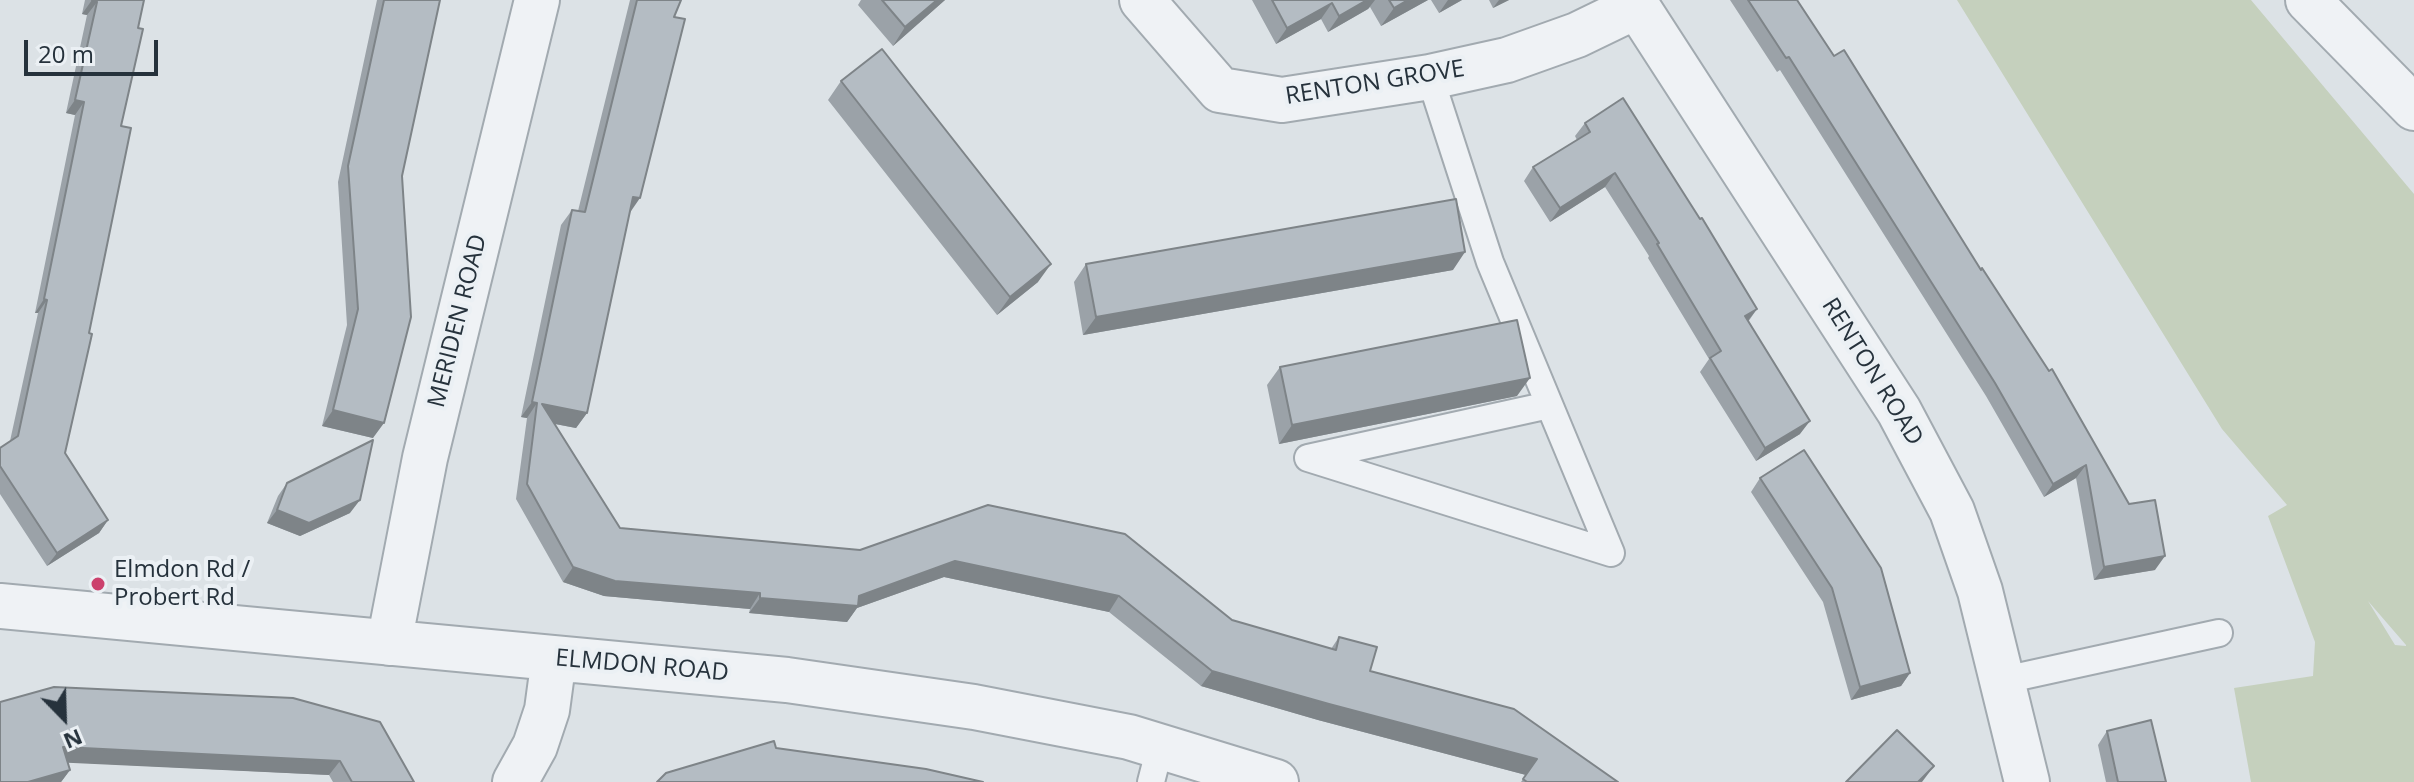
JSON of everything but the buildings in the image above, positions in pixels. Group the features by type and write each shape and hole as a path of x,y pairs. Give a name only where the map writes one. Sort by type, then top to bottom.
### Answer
{"street":[{"name":"MERIDEN ROAD","path":"389,643 425,458 537,0"},
{"name":"RENTON GROVE","path":"1142,0 1220,90 1282,100 1430,77 1507,60 1577,35 1635,3"},
{"path":"2310,2 2414,108"},
{"name":"RENTON ROAD","path":"1635,3 1899,411 1952,511 1980,591 2027,782"},
{"name":"ELMDON ROAD","path":"0,606 787,680 974,707 1129,737 1155,765 1276,782"},
{"path":"515,782 535,746 547,710 554,658"}],"lane":[{"path":"1430,77 1490,262 1611,553 1308,458 1549,405"},
{"path":"2004,680 2219,633"}],"green space":[{"path":"1957,0 2251,0 2414,194 2414,782 2251,782 2234,688 2313,676 2315,642 2268,516 2287,505 2222,429","holes":["2368,601 2406,645 2395,645"]}],"place":[{"name":"Elmdon Rd / Probert Rd","path":"98,584"}]}
